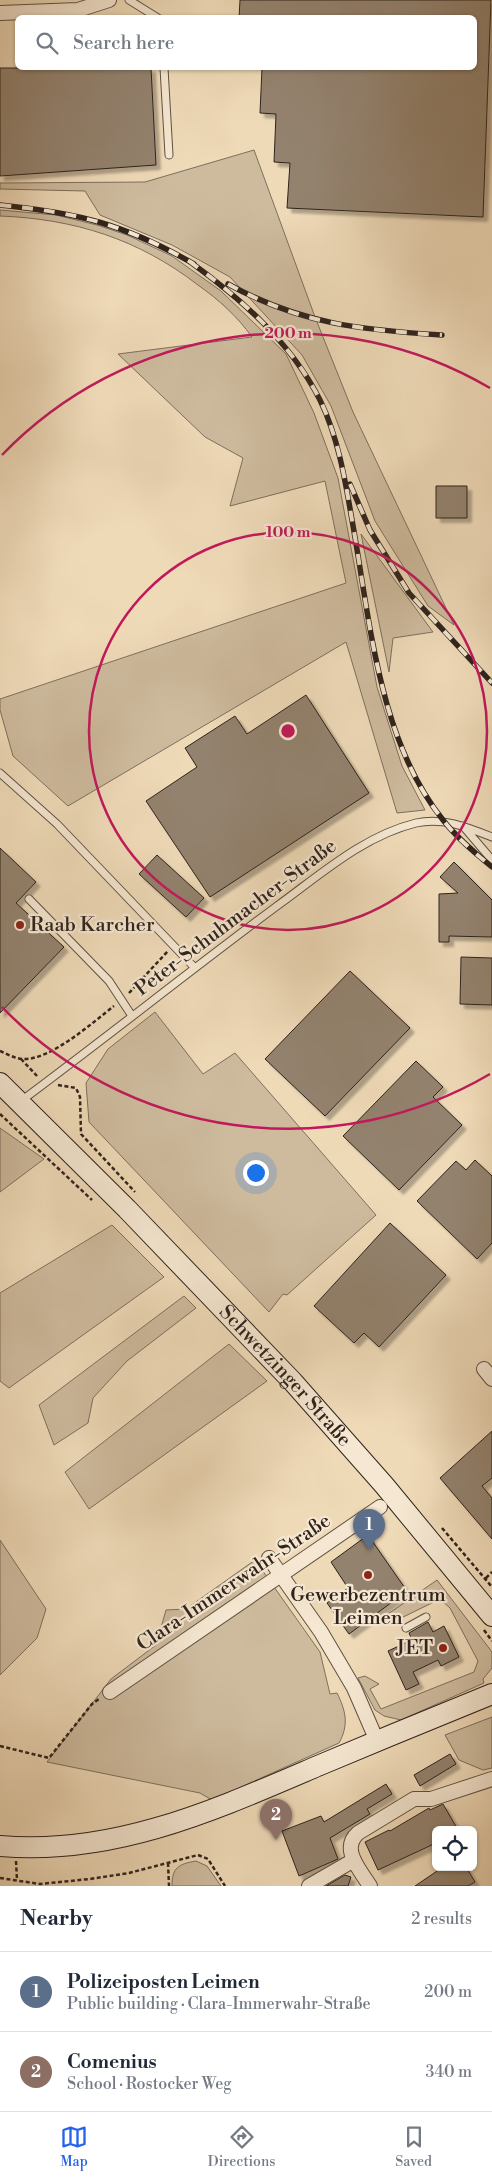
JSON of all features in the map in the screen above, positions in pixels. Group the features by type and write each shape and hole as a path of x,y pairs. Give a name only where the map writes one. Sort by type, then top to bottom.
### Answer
{"main road":[{"name":"Schwetzinger Straße","path":"0,1083 21,1102 293,1382 384,1485 492,1616"},
{"path":"0,1846 60,1846 139,1834 243,1798 377,1740 492,1694"}],"street":[{"path":"0,13 78,10 109,0"},
{"name":"Clara-Immerwahr-Straße","path":"110,1692 380,1507"},
{"path":"269,1558 280,1576 322,1632 354,1688 377,1740"},
{"path":"370,1886 350,1850 351,1841 358,1833 414,1799 430,1799 492,1779"},
{"path":"308,1886 354,1860"}],"lane":[{"path":"129,0 153,15"},
{"path":"164,70 169,155"},
{"path":"0,772 57,824 194,967"},
{"name":"Peter-Schuhmacher-Straße","path":"21,1102 194,967 358,847 392,831 416,823 443,821 462,825 492,837"},
{"path":"462,825 492,860"},
{"path":"29,899 108,981 132,1016"},
{"path":"406,1628 426,1617"}],"path":[{"path":"0,1051 21,1059 33,1059 46,1053 122,1000 173,946"},
{"path":"0,1114 96,1203"},
{"path":"486,1579 492,1572"},
{"path":"0,1746 48,1758 92,1704 110,1692"},
{"path":"0,1878 40,1885 129,1873 192,1856 204,1856 225,1886"},
{"path":"168,1863 169,1886"}],"shaded area":[{"path":"254,150 315,317 353,412 454,625 428,606 375,521 331,406 302,355 230,277 172,245 100,215 85,191 0,189 0,183 145,182"},
{"path":"0,210 56,215 97,225 127,235 172,256 221,291 286,354 314,413 338,478 377,687 402,766 425,810 397,813 346,642 68,806 13,756 0,710 0,699 346,583 325,481 230,506 243,458 205,437 118,354 252,337 234,315 213,296 175,269 129,244 105,234 80,227 28,218 0,216"},
{"path":"361,534 433,632 393,638 389,672"},
{"path":"155,1012 203,1074 235,1053 376,1215 287,1295 283,1294 269,1312 89,1122 86,1083 108,1049"},
{"path":"0,1128 44,1159 0,1192"},
{"path":"112,1225 164,1277 9,1388 0,1381 0,1293"},
{"path":"184,1296 196,1308 127,1361 93,1398 88,1423 54,1445 39,1405"},
{"path":"229,1344 267,1381 89,1509 65,1472"},
{"path":"0,1540 46,1609 37,1638 0,1675"},
{"path":"255,1560 320,1652 330,1694 337,1693 343,1706 345,1724 339,1743 212,1800 200,1793 47,1762 111,1679 156,1645 166,1610 186,1609"},
{"path":"437,1580 492,1652 492,1668 483,1679 484,1683 401,1720 384,1716 375,1710 358,1678 365,1676 379,1684 370,1689 381,1709 474,1672 478,1661 450,1608 440,1599 393,1622 388,1614"},
{"path":"492,1717 492,1768 483,1770 459,1760 445,1735"},
{"path":"196,1861 207,1866 221,1886 172,1886 173,1875 177,1868 180,1865"}],"building":[{"path":"240,0 491,0 483,217 287,208 290,163 274,162 276,114 260,113 262,70 477,70 477,15 239,15"},
{"path":"0,68 15,68 15,70 151,70 156,165 0,176"},
{"path":"436,486 467,486 467,518 436,518"},
{"path":"306,695 369,793 210,897 146,801 197,767 185,748 235,716 247,734"},
{"name":"Raab Karcher","path":"0,848 36,882 16,903 64,947 0,1013"},
{"path":"157,855 204,898 186,917 139,874"},
{"path":"454,862 492,900 492,937 449,936 449,942 439,942 439,894 458,893 440,877"},
{"path":"461,957 492,958 492,1005 460,1004"},
{"path":"350,971 410,1028 325,1116 265,1059"},
{"path":"416,1061 443,1087 433,1097 462,1125 399,1190 343,1136"},
{"path":"475,1160 492,1176 492,1243 477,1259 417,1201 456,1161 466,1170"},
{"path":"390,1223 446,1275 379,1347 364,1333 354,1343 314,1306"},
{"path":"492,1431 492,1478 482,1486 492,1498 492,1539 440,1478"},
{"name":"Gewerbezentrum Leimen","path":"368,1535 407,1591 349,1634 327,1603 348,1588 331,1562"},
{"path":"428,1622 433,1632 444,1626 459,1657 441,1666 438,1660 413,1672 419,1684 406,1690 388,1651 412,1640 409,1633"},
{"path":"450,1754 456,1764 420,1786 414,1775"},
{"path":"386,1784 392,1794 367,1809 370,1814 330,1838 338,1859 299,1876 282,1831 321,1816 324,1822"},
{"path":"443,1804 456,1826 432,1826 432,1845 378,1870 365,1842 390,1831 429,1808 430,1810"},
{"path":"437,1871 468,1871 475,1882 468,1886 415,1886"},
{"path":"345,1875 351,1877 348,1886 326,1886"}],"railway":[{"path":"0,205 54,212 100,222 145,239 194,264"},
{"path":"189,261 227,290 263,323 294,359 320,400 332,429 340,458 372,637 390,716 404,753 421,788 448,827 492,867"},
{"path":"228,284 281,308 332,323 385,331 442,335"},
{"path":"350,484 370,530 409,593 492,683"}],"place":[{"name":"Raab Karcher","path":"20,925"},
{"name":"Polizeiposten Leimen","path":"369,1550"},
{"name":"Gewerbezentrum Leimen","path":"368,1575"},
{"name":"JET","path":"443,1648"},
{"name":"Comenius","path":"276,1840"}]}
